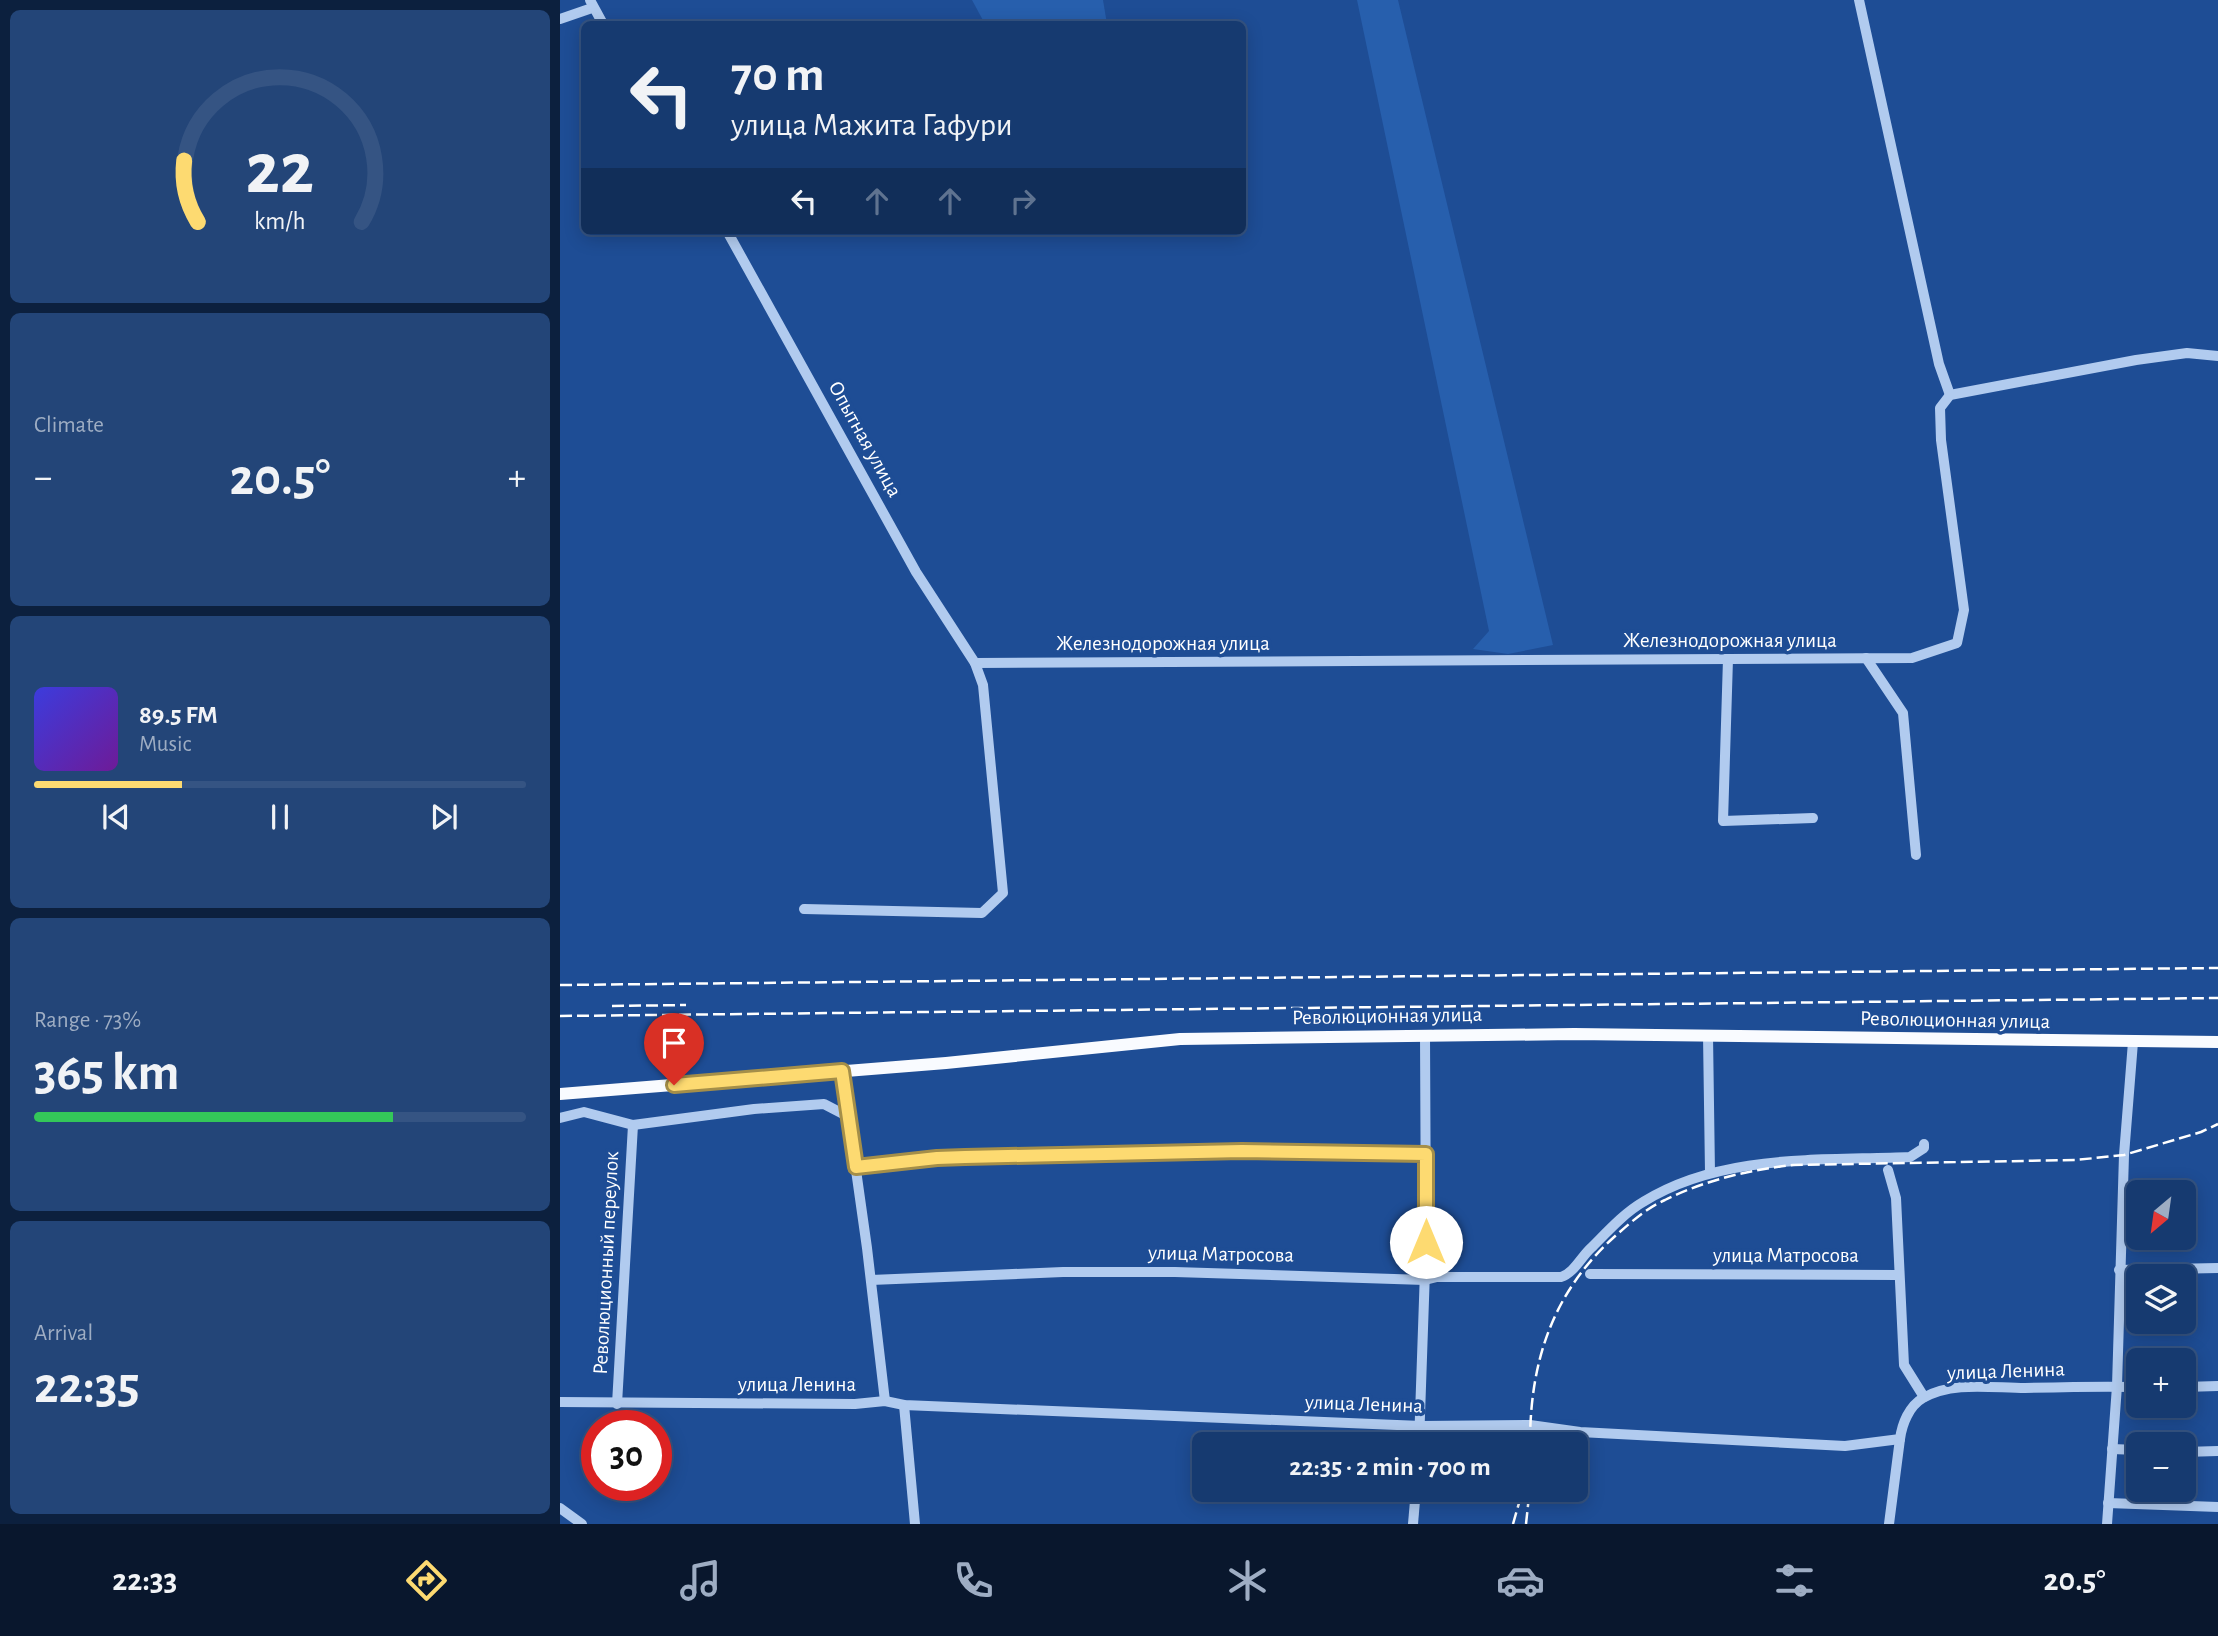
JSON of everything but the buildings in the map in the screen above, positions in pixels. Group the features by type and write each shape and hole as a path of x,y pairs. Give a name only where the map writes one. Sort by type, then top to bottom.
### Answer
{"main road":[{"name":"Революционная улица","path":"560,1094 1180,1039 1425,1034 2218,1042"}],"street":[{"path":"1859,0 1939,364 1950,395 2136,360 2187,353 2218,356"},
{"path":"560,19 591,4 601,21"},
{"name":"Опытная улица","path":"729,235 916,572 975,663 984,685 1003,893 982,913 804,909"},
{"name":"Железнодорожная улица","path":"975,663 1912,658 1957,643 1964,610 1941,440 1940,408 1950,395"},
{"path":"1866,658 1903,713 1916,855"},
{"path":"1728,659 1723,821 1813,818"},
{"path":"1420,1432 1425,1280 1425,1034"},
{"path":"1708,1035 1710,1173 1767,1163 1910,1157 1924,1149 1924,1144"},
{"path":"2107,1524 2116,1386 2124,1155 2133,1042"},
{"path":"842,1071 885,1401"},
{"path":"560,1118 583,1112 633,1125 754,1109 824,1104 849,1117"},
{"name":"Революционный переулок","path":"617,1404 633,1125"},
{"path":"856,1167 965,1157 1242,1151 1426,1154"},
{"path":"1888,1170 1896,1198 1898,1275 1905,1365 1924,1397"},
{"name":"улица Матросова","path":"871,1280 1063,1272 1175,1272 1425,1280 1437,1277 1561,1277 1569,1275 1589,1250 1642,1202 1710,1173"},
{"path":"2119,1270 2218,1268"},
{"name":"улица Матросова","path":"1590,1274 1898,1275"},
{"name":"улица Ленина","path":"560,1402 855,1404 885,1401 904,1405 1421,1426 1520,1424 1580,1433 1845,1446 1900,1439 1902,1425 1916,1403 1924,1397 1968,1387 2126,1386"},
{"path":"2196,1387 2218,1386"},
{"path":"904,1405 915,1524"},
{"path":"1889,1524 1900,1439"},
{"path":"2112,1449 2126,1450"},
{"path":"2196,1452 2218,1451"},
{"path":"1413,1524 1415,1502"},
{"path":"2108,1503 2218,1507"},
{"path":"560,1508 582,1524"}],"shaded area":[{"path":"972,0 1103,0 1106,21 983,21"},
{"path":"1357,0 1398,0 1553,645 1508,654 1473,649 1489,631"}],"railway":[{"path":"560,985 2218,968"},
{"path":"560,1016 2218,998"},
{"path":"612,1006 686,1005"},
{"path":"1530,1432 1534,1385 1540,1358 1560,1306 1574,1282 1592,1260 1631,1222 1658,1203 1728,1177 1793,1165 2076,1160 2124,1155 2201,1132 2218,1124"},
{"path":"1513,1524 1519,1502"},
{"path":"1526,1524 1528,1502"}],"route":[{"path":"674,1085 842,1071 856,1167 965,1157 1242,1151 1426,1154 1426,1242"}]}
